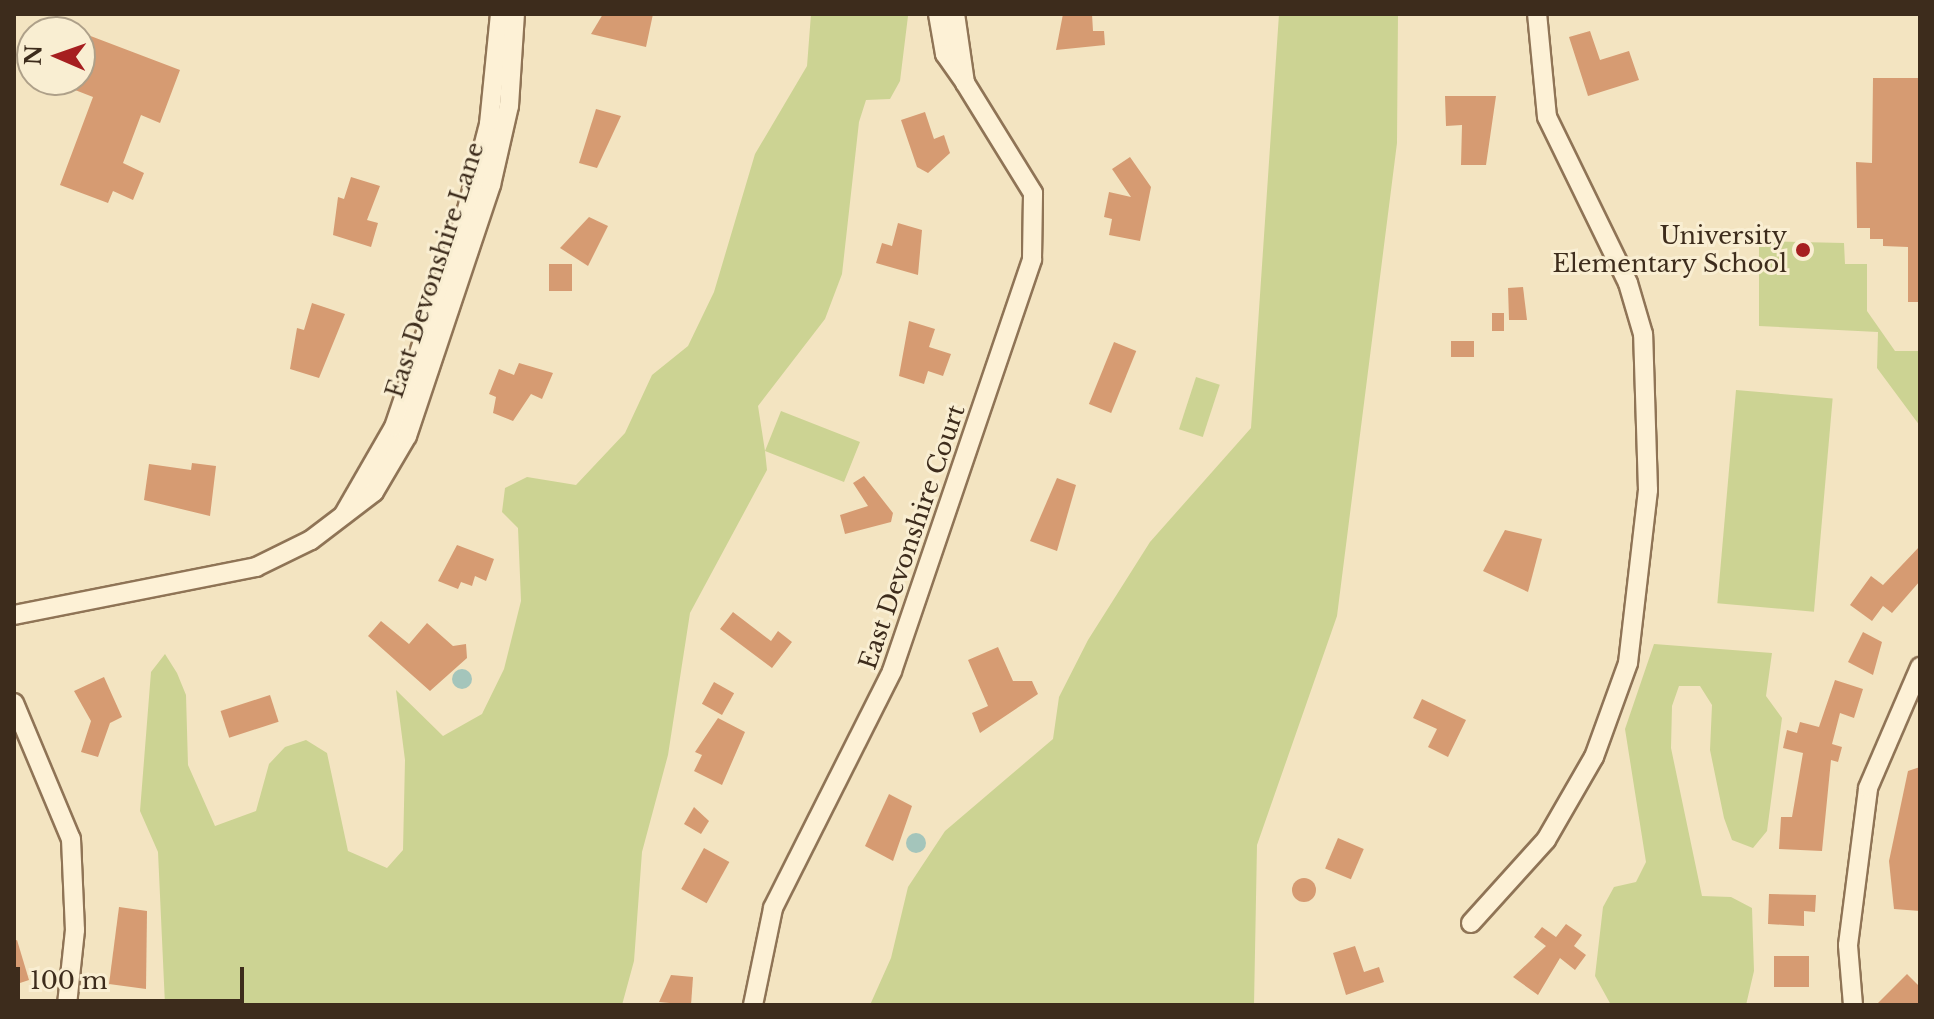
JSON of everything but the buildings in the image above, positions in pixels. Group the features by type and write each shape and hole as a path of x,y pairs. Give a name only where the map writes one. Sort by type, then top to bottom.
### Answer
{"street":[{"name":"East Devonshire Lane","path":"343,515 394,427 465,217 489,124 500,14"},
{"name":"East Devonshire Lane","path":"14,615 256,567 343,515 374,492 398,455 469,257 504,131 515,14"},
{"name":"East Devonshire Court","path":"753,1005 773,908 892,671 1032,259 1033,193 945,54 938,14"},
{"name":"East Devonshire Court","path":"955,14 965,83"},
{"path":"1471,923 1546,840 1594,757 1628,663 1648,490 1643,334 1628,283 1547,117 1537,14"},
{"path":"1853,1005 1848,945 1868,788 1920,667"},
{"path":"14,703 71,839 75,930 67,1005"}],"green space":[{"path":"811,14 908,16 900,81 890,99 866,100 859,122 842,274 825,319 758,406 767,470 690,613 668,755 642,852 634,961 622,1005 165,1005 158,852 140,811 151,672 165,654 177,673 186,695 188,765 215,826 256,811 269,764 285,747 306,740 327,753 348,851 387,868 403,850 405,760 396,690 443,736 482,714 504,669 521,601 518,528 502,512 505,488 527,477 576,485 625,433 652,375 688,346 714,292 755,154 807,66"},
{"path":"1279,14 1398,14 1397,143 1337,616 1257,845 1254,1005 870,1005 891,958 908,887 945,831 1053,739 1059,697 1088,640 1150,542 1251,428"},
{"path":"1759,241 1844,243 1845,264 1867,264 1867,311 1895,351 1920,351 1920,426 1877,368 1878,332 1759,326"},
{"path":"1196,377 1220,385 1203,437 1179,429"},
{"path":"1736,390 1833,398 1814,612 1717,603"},
{"path":"781,411 860,442 844,482 765,451"},
{"path":"1654,644 1772,653 1766,696 1782,718 1767,831 1753,848 1732,840 1724,818 1710,750 1712,705 1700,686 1679,686 1672,706 1671,748 1702,896 1731,897 1752,908 1754,971 1746,1005 1611,1005 1595,976 1603,907 1614,887 1636,882 1646,862 1625,729"}],"water":[{"path":"462,669 469,672 472,679 469,686 462,689 455,686 452,679 455,672"},
{"path":"916,833 923,836 926,843 923,850 916,853 909,850 906,843 909,836"}],"place":[{"name":"University Elementary School","path":"1803,250"}]}
